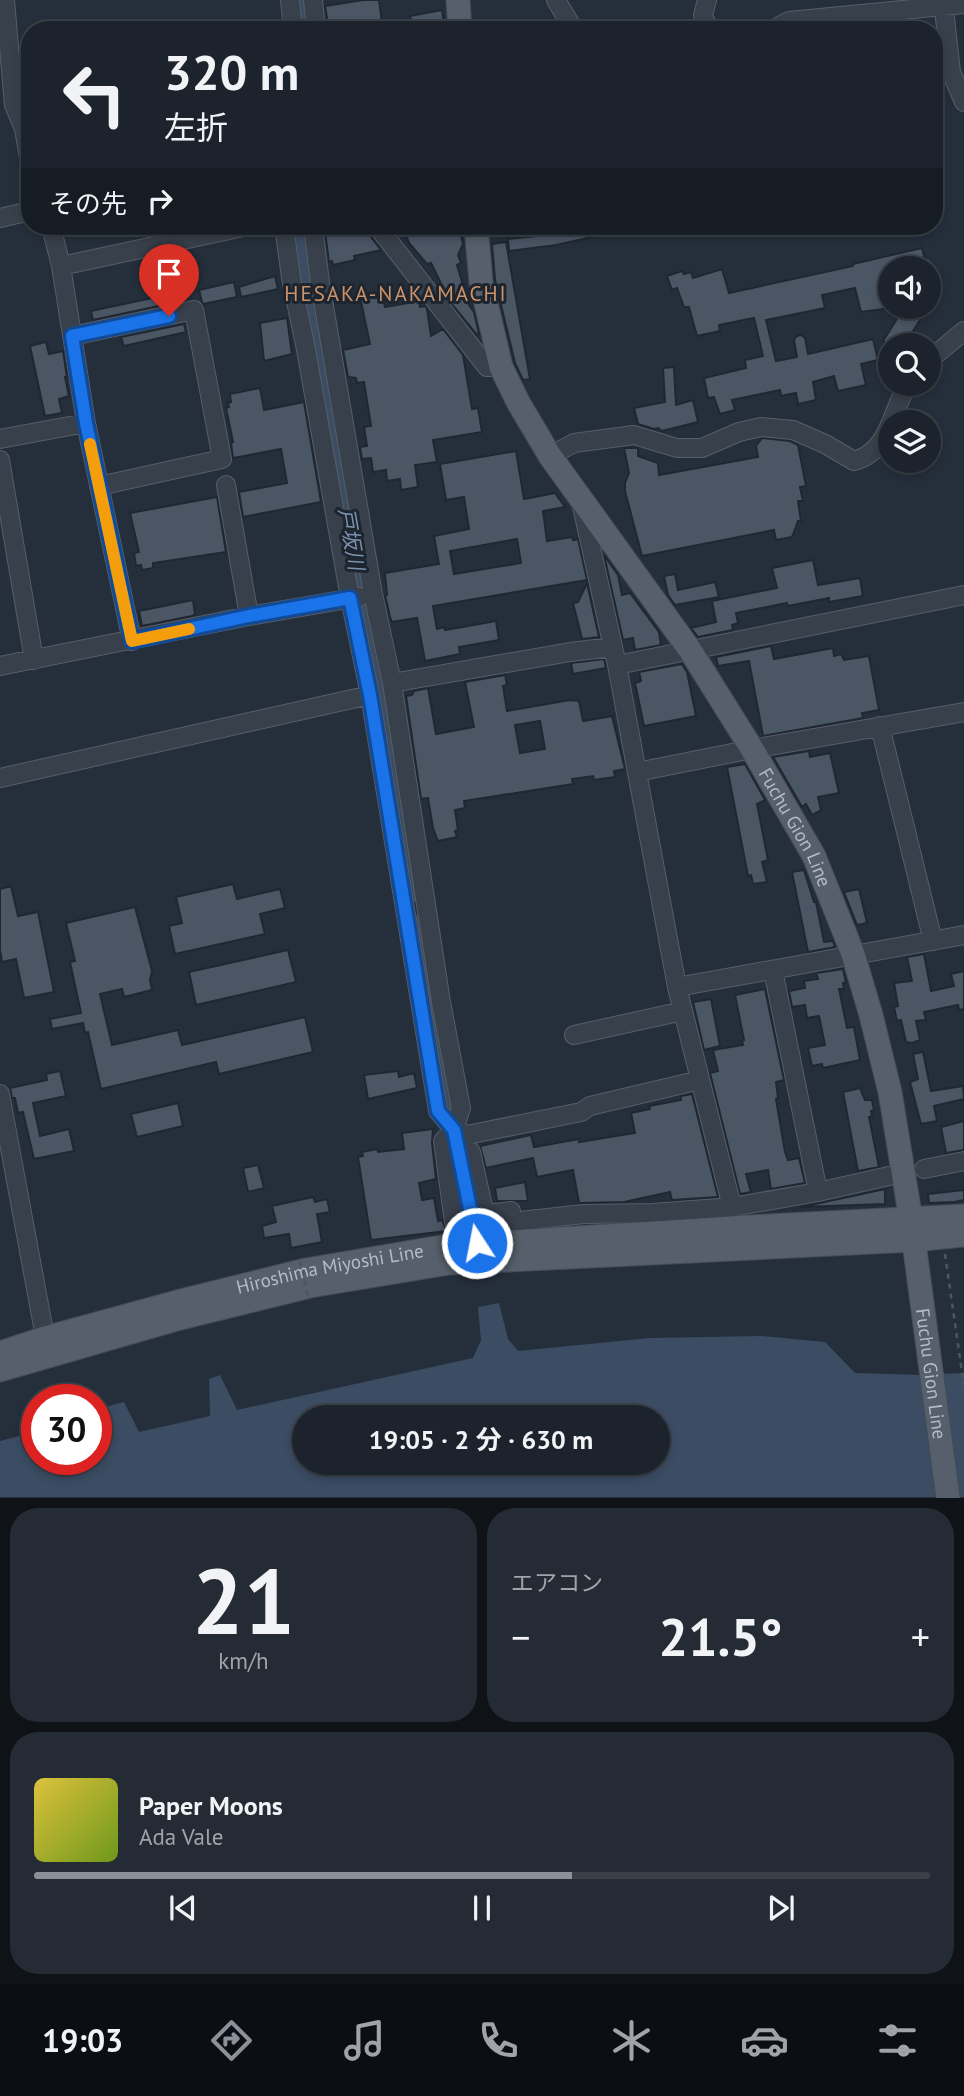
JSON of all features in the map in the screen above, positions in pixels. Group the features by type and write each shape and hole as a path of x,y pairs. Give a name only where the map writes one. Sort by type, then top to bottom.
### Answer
{"main road":[{"path":"458,0 459,21"},
{"name":"Fuchu Gion Line","path":"477,235 481,282 501,367 519,402 580,501 690,650 752,749 814,856 853,954 890,1092 948,1497"},
{"name":"Hiroshima Miyoshi Line","path":"913,1240 964,1216"},
{"name":"Hiroshima Miyoshi Line","path":"0,1370 47,1346 177,1302 306,1270 477,1243 735,1227 913,1240 964,1235"},
{"name":"Hiroshima Miyoshi Line","path":"0,1353 47,1346"}],"street":[{"path":"5,0 14,105 21,118"},
{"path":"290,0 292,21"},
{"path":"313,0 315,21"},
{"path":"556,0 569,21"},
{"path":"705,21 703,15 707,0"},
{"path":"943,3 951,72 962,94"},
{"path":"789,21 879,6 964,4"},
{"path":"0,218 21,213"},
{"path":"53,235 61,266 86,423 132,641"},
{"path":"61,266 206,235"},
{"path":"285,235 291,278 370,695 438,1111 461,1132 483,1207 489,1214 531,1209"},
{"path":"314,235 373,594 392,683 441,1002 461,1108 461,1132 477,1243 584,1214 653,1213 732,1207 889,1176"},
{"path":"384,235 487,367 501,367"},
{"path":"72,336 194,310 222,460 99,486"},
{"path":"941,350 964,331"},
{"path":"550,456 574,443 634,435 677,448 702,448 739,432 761,427 793,430 855,461 869,457 882,442 902,396"},
{"path":"0,439 86,423"},
{"path":"0,460 34,660"},
{"path":"226,485 249,616"},
{"path":"580,501 617,665 677,987 732,1207"},
{"path":"0,666 373,594"},
{"path":"617,665 964,595"},
{"path":"392,683 613,647"},
{"path":"0,778 370,695"},
{"path":"637,772 964,712"},
{"path":"880,726 933,941"},
{"path":"677,987 964,935"},
{"path":"773,970 818,1192"},
{"path":"574,1035 683,1011"},
{"path":"454,1222 443,1141 461,1132 580,1111 590,1106 700,1080"},
{"path":"0,1094 47,1346"},
{"path":"924,1169 964,1161"}],"path":[{"path":"946,1256 964,1386"},
{"path":"300,1261 310,1298"}],"water":[{"path":"499,1303 508,1339 518,1351 650,1338 761,1336 825,1342 855,1373 964,1373 964,1497 0,1497 0,1441 21,1436 21,1475 112,1475 112,1405 124,1402 139,1432 210,1416 209,1379 220,1375 237,1410 473,1358 481,1340 478,1307"}],"building":[{"path":"379,0 382,21 328,21 325,6"},
{"path":"442,10 444,21 411,21 410,16"},
{"path":"325,235 370,235 381,250 354,256 355,260 333,265 332,261 329,262"},
{"path":"406,235 461,235 463,244 458,255 461,263 457,265 479,334 477,335 450,302 431,263 427,264 409,243"},
{"path":"536,236 592,237 509,251 508,239"},
{"path":"506,242 530,379 523,380 515,363 495,280 492,244"},
{"path":"922,248 924,256 888,256"},
{"path":"878,258 878,310 861,312 855,288 822,295 825,308 766,320 776,361 797,357 794,340 801,335 805,338 808,354 873,339 878,360 861,364 866,385 838,391 834,376 813,382 816,400 798,404 796,393 781,396 780,390 732,400 735,410 720,414 714,397 708,398 704,378 746,368 745,360 763,356 754,318 719,325 720,331 697,336 689,307 684,307 677,288 672,290 667,276 682,271 684,274 691,272 693,278 722,269 729,293"},
{"path":"275,276 278,289 241,297 239,287"},
{"path":"234,282 237,297 203,304 199,290"},
{"path":"382,292 385,307 419,301 420,307 425,306 427,309 431,336 443,329 463,355 472,409 478,408 482,432 433,440 437,462 415,465 418,487 401,490 400,479 387,481 386,470 373,472 371,458 362,459 360,447 367,446 364,427 371,426 364,382 357,383 356,378 348,377 343,350 370,344 360,297"},
{"path":"171,294 173,303 93,320 91,311"},
{"path":"287,318 292,354 264,361 260,323"},
{"path":"897,319 921,319 912,333 888,333"},
{"path":"184,324 186,332 124,346 121,337"},
{"path":"46,342 49,354 63,351 69,396 59,399 62,413 45,416 30,346"},
{"path":"674,367 676,405 693,400 698,422 662,431 638,424 634,408 665,402 663,368"},
{"path":"260,388 264,410 304,402 321,502 243,517 239,492 287,483 281,449 233,458 233,442 226,408 231,402 230,394"},
{"path":"762,438 790,441 798,445 806,486 800,487 803,501 798,501 801,521 798,521 792,537 776,540 774,530 642,556 625,491 629,473 624,448 638,448 638,456 658,463 659,475 758,457 756,446"},
{"path":"516,451 524,499 555,493 565,507 543,511 547,541 572,537 573,540 578,539 587,580 433,606 437,629 496,621 499,640 459,647 460,654 425,661 417,618 392,622 385,595 385,573 439,564 434,536 469,529 464,497 446,500 440,464","holes":["517,539 521,563 454,574 450,551"]},
{"path":"217,497 226,552 153,563 153,568 142,570 141,565 136,566 134,553 139,552 130,513"},
{"path":"604,555 618,575 622,595 630,593 659,632 661,645 635,650 633,638 623,640"},
{"path":"813,560 818,585 860,578 863,596 829,602 829,598 788,606 787,603 736,613 738,623 732,625 733,630 698,637 691,628 716,622 712,601 777,588 772,568"},
{"path":"675,574 678,590 715,582 719,597 675,605 668,595 664,576"},
{"path":"587,583 599,637 582,639 573,603 578,602"},
{"path":"193,600 195,614 192,616 142,626 139,611"},
{"path":"771,646 774,659 833,648 834,656 841,654 844,660 869,656 879,710 862,713 863,718 763,736 749,661 718,666 716,657"},
{"path":"604,659 606,668 573,674 571,663"},
{"path":"682,664 687,672 696,716 644,726 635,683 641,681 639,672"},
{"path":"505,675 507,685 503,686 507,711 570,700 579,701 583,721 612,716 625,769 614,771 615,777 572,779 573,784 464,801 465,808 455,810 457,837 438,841 428,798 421,799 406,696 428,688 436,734 474,727 465,682","holes":["540,721 545,749 520,753 515,725"]},
{"path":"809,751 810,757 830,753 839,793 818,797 821,810 812,815 806,804 802,807 773,757"},
{"path":"745,764 765,800 757,804 768,860 762,862 767,882 753,884 751,875 748,876 727,767"},
{"path":"804,870 816,902 824,942 833,941 835,947 808,952 792,872"},
{"path":"233,884 237,899 280,889 285,908 260,914 265,934 175,954 169,926 182,923 176,897"},
{"path":"11,886 18,916 38,912 54,992 24,998 16,959 2,962 0,889"},
{"path":"859,889 867,923 857,925 844,892"},
{"path":"135,907 152,971 152,990 124,997 122,989 100,994 112,1045 178,1030 182,1045 305,1017 313,1052 219,1074 216,1062 101,1089 88,1032 85,1033 83,1023 52,1029 50,1019 81,1013 70,962 75,961 66,923"},
{"path":"288,950 296,982 196,1005 189,972"},
{"path":"924,954 931,991 954,986 951,974 964,971 964,1009 959,1010 958,1005 924,1012 926,1020 916,1021 920,1040 906,1042 901,1020 897,1021 894,1007 898,1006 894,983 912,981 907,957"},
{"path":"843,969 846,983 843,983 844,989 839,989 847,1028 854,1027 860,1060 823,1068 822,1064 812,1066 808,1048 825,1045 819,1016 807,1018 805,1005 792,1007 789,991 805,988 804,981 818,979 816,973"},
{"path":"765,989 784,1080 776,1082 776,1099 785,1152 788,1160 799,1158 805,1183 771,1189 768,1170 746,1174 751,1192 740,1194 710,1073 718,1071 713,1050 743,1045 735,995"},
{"path":"711,999 720,1046 704,1050 693,1002"},
{"path":"923,1052 931,1091 963,1086 964,1099 934,1106 937,1121 921,1124 910,1082 918,1079 913,1054"},
{"path":"60,1071 66,1096 33,1103 40,1136 69,1129 74,1151 34,1159 23,1112 18,1113 10,1088 47,1080 46,1074"},
{"path":"398,1071 399,1077 414,1073 417,1088 368,1099 364,1075"},
{"path":"860,1088 865,1100 872,1100 874,1110 869,1117 879,1167 858,1171 843,1092"},
{"path":"692,1094 718,1197 672,1200 670,1192 624,1202 579,1203 573,1170 537,1177 533,1158 486,1168 480,1146 531,1135 534,1147 635,1133 631,1113 650,1109 649,1106 681,1100 681,1096"},
{"path":"178,1103 183,1126 137,1137 131,1114"},
{"path":"964,1121 964,1150 946,1153 941,1127"},
{"path":"433,1129 436,1179 419,1183 422,1200 434,1198 438,1221 442,1220 447,1231 371,1240 358,1157 363,1156 362,1152 377,1149 378,1152 404,1149 402,1133"},
{"path":"258,1165 264,1188 248,1192 243,1168"},
{"path":"525,1182 528,1201 497,1201 495,1188"},
{"path":"885,1189 885,1204 800,1207 820,1203"},
{"path":"964,1190 964,1200 929,1203 928,1194"},
{"path":"313,1197 315,1202 327,1199 330,1212 317,1214 322,1242 291,1248 289,1234 264,1238 262,1226 276,1222 272,1206"}],"waterway":[{"name":"戸坂川","path":"300,0 302,21"},
{"name":"戸坂川","path":"299,235 308,304 340,458 394,780 416,890"},
{"name":"戸坂川","path":"421,926 431,1016 449,1100"}],"slow traffic":[{"path":"90,444 132,641 189,629"}],"district":[{"name":"HESAKA-NAKAMACHI","path":"396,294"}],"route":[{"path":"169,316 72,336 86,423 132,641 350,598 370,695 438,1111 454,1130 477,1243"}]}
